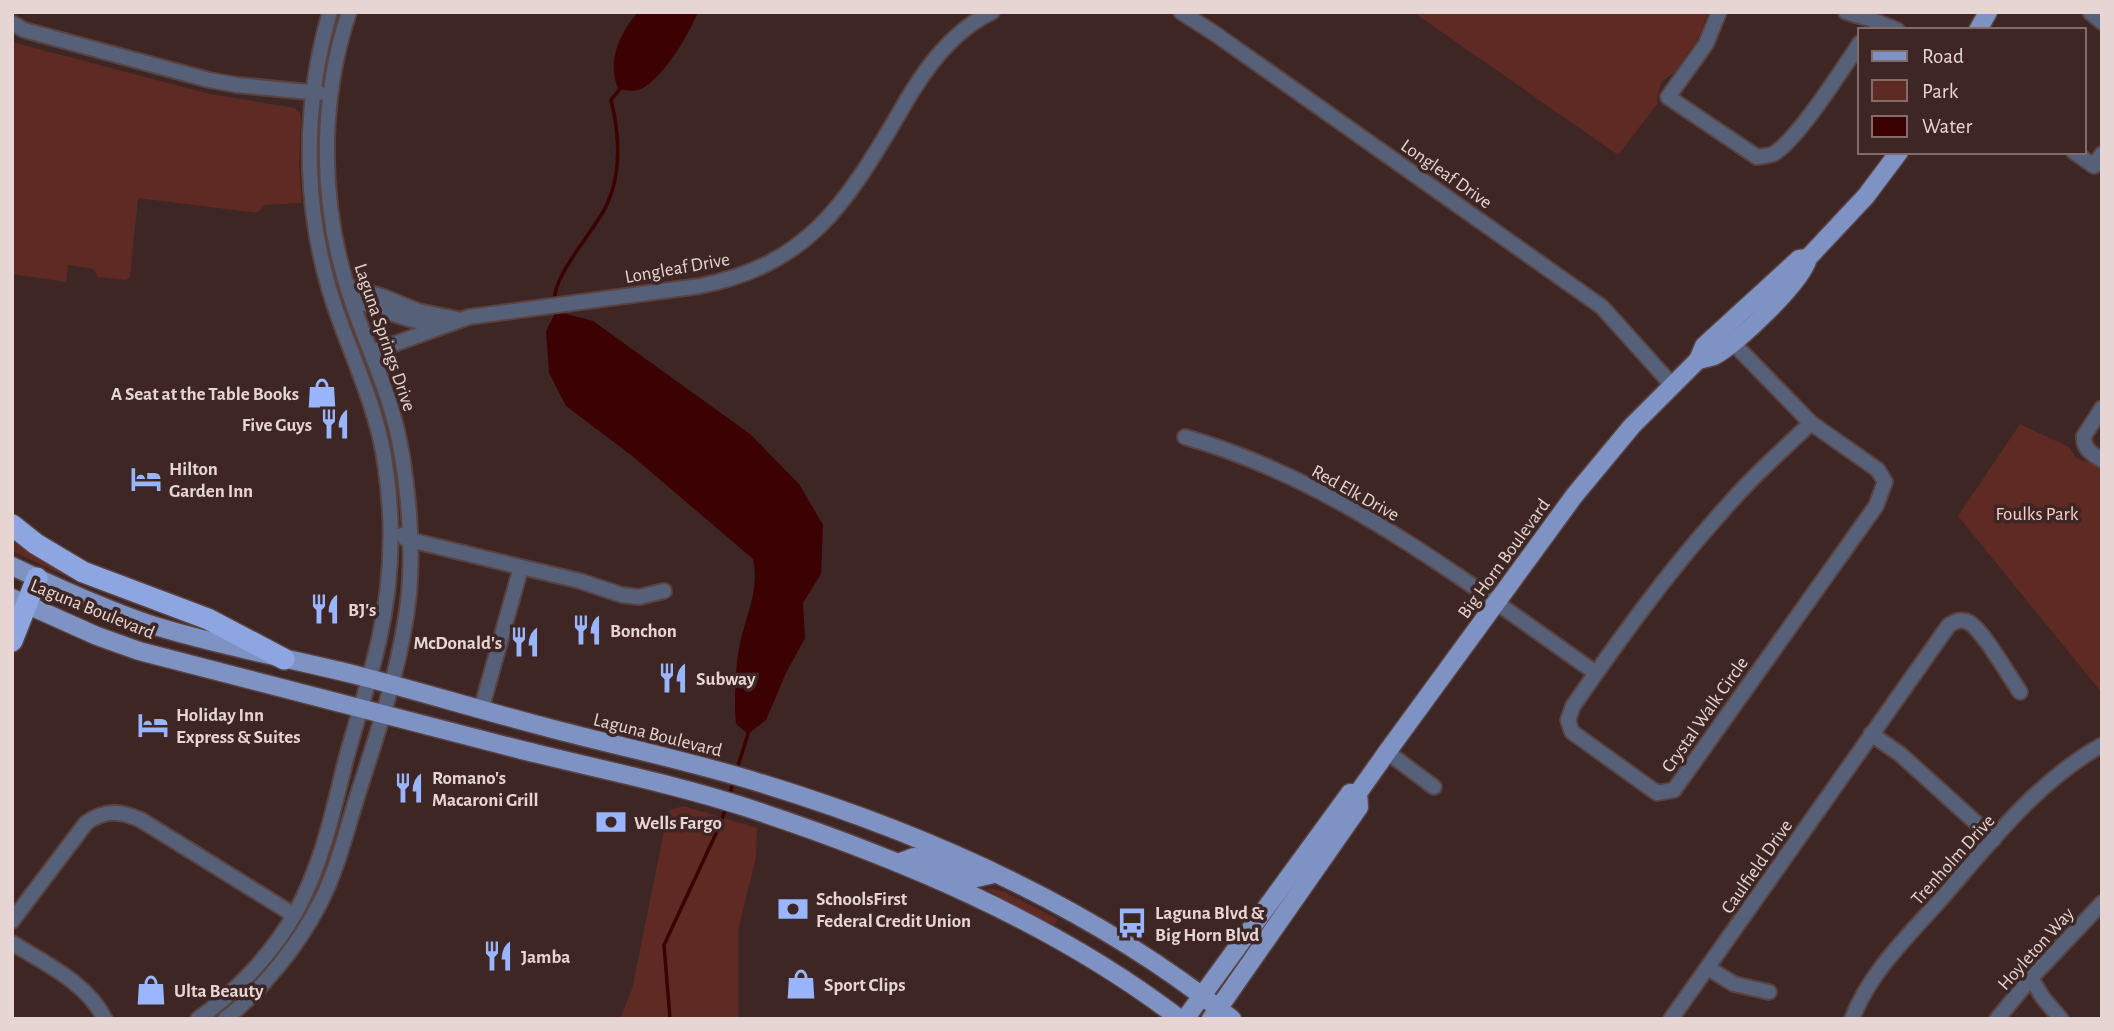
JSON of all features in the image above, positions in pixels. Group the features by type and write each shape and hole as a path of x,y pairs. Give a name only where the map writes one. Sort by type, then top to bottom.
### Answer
{"highway":[{"path":"12,524 36,544 83,572 208,619 284,659"},
{"path":"12,641 20,602 37,578"}],"main road":[{"path":"1979,28 1988,12"},
{"name":"Big Horn Boulevard","path":"1698,360 1712,357 1734,342 1795,282 1806,267 1808,258 1866,196 1898,154"},
{"name":"Big Horn Boulevard","path":"1220,1015 1301,889 1359,807 1358,793 1599,464 1698,360 1704,346 1799,259 1808,258"},
{"path":"1734,342 1731,335 1733,330 1768,296 1773,283"},
{"name":"Laguna Boulevard","path":"12,566 114,611 156,626 368,678 725,773 893,829 994,874 1091,925 1202,995 1220,1015"},
{"name":"Laguna Boulevard","path":"20,602 97,636 139,651 708,797 828,836 898,863 976,898 1070,948 1182,1019"},
{"name":"Big Horn Boulevard","path":"1182,1019 1325,825 1350,793 1358,793"},
{"path":"1301,889 1303,874 1328,835 1325,825"},
{"path":"898,863 914,857 925,858 972,879 994,874"}],"street":[{"name":"Laguna Springs Drive","path":"198,1019 244,978 268,952 294,915 320,862 380,638 387,592 391,530 390,494 382,444 365,384 340,324 318,246 308,159 312,93 319,51 330,12"},
{"name":"Laguna Springs Drive","path":"225,1019 282,961 320,902 341,847 383,715 409,594 410,540 401,447 392,409 349,293 337,247 329,198 327,160 331,93 337,53 349,12"},
{"name":"Longleaf Drive","path":"372,352 458,320 722,282 764,266 824,224 859,181 928,67 954,39 992,12"},
{"name":"Longleaf Drive","path":"1181,12 1602,307 1672,386"},
{"path":"1719,12 1706,44 1668,97 1757,157 1772,154 1783,146 1808,117 1858,46"},
{"path":"1846,12 1891,28"},
{"path":"2090,12 2102,22"},
{"path":"12,23 24,30 209,80 331,93"},
{"path":"2077,154 2094,166 2102,154"},
{"name":"Longleaf Drive","path":"349,293 384,297 418,312 458,320"},
{"name":"Longleaf Drive","path":"349,293 415,322 442,325"},
{"name":"Crystal Walk Circle","path":"1734,342 1811,423 1878,470 1885,482 1884,488 1876,506 1674,790 1657,793 1572,732 1568,720 1573,706 1668,576 1719,515 1750,481 1811,423"},
{"path":"365,384 378,394 391,439 401,447"},
{"path":"2102,408 2084,436 2088,450 2102,460"},
{"name":"Red Elk Drive","path":"1185,437 1255,462 1346,507 1390,533 1596,673"},
{"path":"382,444 392,452 398,485 407,496"},
{"path":"390,494 398,505 403,536 410,540 580,581 622,595 639,597 664,590"},
{"path":"481,710 520,567"},
{"name":"Caulfield Drive","path":"1671,1019 1949,625 1957,621 1970,623 1977,629 2020,692"},
{"path":"1871,734 1900,754 1994,839"},
{"name":"Trenholm Drive","path":"1852,1019 1868,987 1892,955 1994,839 2064,769 2102,745"},
{"path":"1387,752 1434,787"},
{"path":"12,921 86,823 104,813 115,811 141,820 294,915"},
{"name":"Hoyleton Way","path":"1997,1019 2031,978 2102,903"},
{"path":"12,943 78,985 105,1019"},
{"path":"1708,968 1734,984 1769,992"},
{"path":"2031,978 2043,998 2061,1019"}],"green space":[{"path":"1413,12 1708,12 1699,37 1674,73 1662,81 1658,103 1618,155"},
{"path":"12,42 210,94 295,108 301,119 299,164 302,203 265,205 257,213 138,198 130,277 126,280 98,277 93,269 68,265 66,282 12,274"},
{"name":"Foulks Park","path":"2020,424 2069,447 2076,458 2102,470 2102,693 1958,516"},
{"path":"12,534 114,595 12,551"},
{"path":"683,806 757,828 756,857 738,931 738,1019 620,1019 632,989 667,817 670,810"},
{"path":"989,888 1002,891 1058,919 1055,924 1048,922 987,890"}],"water":[{"path":"638,12 698,12 682,44 667,66 650,83 639,90 619,90 614,70 616,49"},
{"path":"556,311 593,321 750,434 799,484 823,525 821,574 803,603 805,638 786,673 766,720 748,734 736,724 735,686 739,648 755,582 753,559 631,455 566,406 549,373 546,331"}],"waterway":[{"path":"555,303 555,292 560,279 603,213 616,177 618,151 611,100 619,90"},
{"path":"737,769 748,734"},
{"path":"729,796 734,780"},
{"path":"670,1019 664,945 726,807"}],"place":[{"name":"A Seat at the Table Books","path":"322,393"},
{"name":"Five Guys","path":"335,424"},
{"name":"Hilton Garden Inn","path":"146,479"},
{"name":"BJ's","path":"325,609"},
{"name":"Bonchon","path":"587,630"},
{"name":"McDonald's","path":"525,642"},
{"name":"Subway","path":"673,678"},
{"name":"Holiday Inn Express & Suites","path":"153,725"},
{"name":"Romano's Macaroni Grill","path":"409,788"},
{"name":"Wells Fargo","path":"611,822"},
{"name":"SchoolsFirst Federal Credit Union","path":"793,909"},
{"name":"Laguna Blvd & Big Horn Blvd","path":"1132,923"},
{"name":"Jamba","path":"498,956"},
{"name":"Sport Clips","path":"801,984"},
{"name":"Ulta Beauty","path":"151,990"}]}
